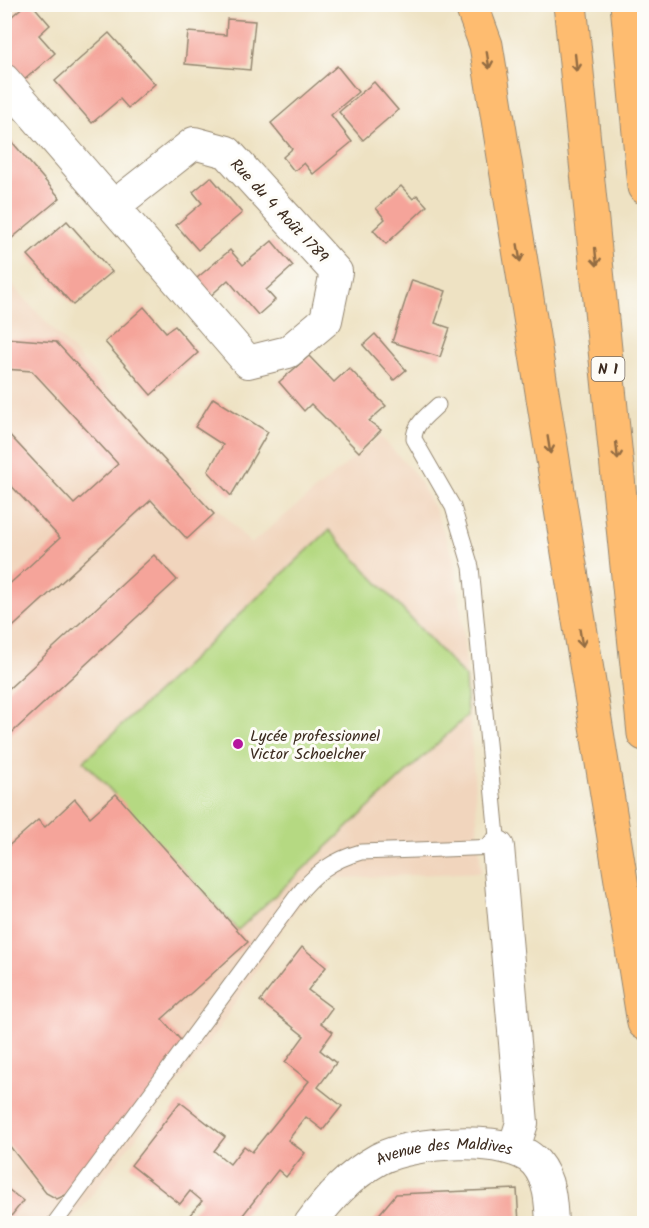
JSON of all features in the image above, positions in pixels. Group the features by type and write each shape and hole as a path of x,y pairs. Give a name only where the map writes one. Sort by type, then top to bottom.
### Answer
{"highway":[{"path":"471,4 486,45 645,1023"},
{"name":"N 1","path":"570,4 645,734"},
{"path":"627,4 645,187"}],"street":[{"name":"Rue du 4 Août 1789","path":"4,80 248,362 288,352 326,320 336,272 227,153 194,143 114,206"},
{"path":"498,847 522,1123 514,1148"},
{"name":"Avenue des Maldives","path":"310,1224 329,1198 353,1175 381,1158 412,1146 490,1144 514,1148 531,1158 543,1173 550,1198 552,1224"}],"lane":[{"path":"54,1224 296,897 317,872 346,856 361,852 498,847 471,567 453,507 414,439 418,425 438,405"}],"shaded area":[{"name":"Lycée professionnel Victor Schoelcher","path":"4,276 251,544 380,436 415,474 435,510 454,559 462,616 481,872 326,879 298,906 208,1044 70,1223 5,1223"}],"green space":[{"path":"329,530 465,677 467,716 238,930 84,761"}],"building":[{"path":"26,4 32,4 50,25 39,35 55,53 23,81 4,59 4,23"},
{"path":"227,19 255,21 250,70 185,64 188,32 226,35"},
{"path":"109,33 155,84 128,108 120,99 92,123 55,81"},
{"path":"337,66 358,92 331,115 352,142 313,174 304,163 294,171 283,157 292,149 271,123"},
{"path":"374,82 398,110 363,140 339,112"},
{"path":"7,136 60,198 11,239 4,231 4,138"},
{"path":"211,177 242,213 198,250 176,225 202,203 193,192"},
{"path":"401,186 413,199 417,195 427,206 386,244 373,230 385,219 376,208"},
{"path":"67,221 112,272 73,305 28,255"},
{"path":"272,241 293,266 266,290 275,300 258,315 228,280 206,300 191,283 230,250 243,265"},
{"path":"412,280 446,291 435,323 450,328 440,357 392,342"},
{"path":"144,307 166,332 175,326 198,353 151,395 105,342"},
{"path":"375,334 406,370 394,380 363,345"},
{"path":"4,338 56,342 214,514 187,539 151,500 4,635 4,589 60,538 4,478 4,429 74,504 118,464 32,371 4,369"},
{"path":"309,356 334,382 349,368 386,406 369,421 381,430 359,452 311,404 304,411 279,382"},
{"path":"213,398 268,432 231,496 208,471 223,445 195,427"},
{"path":"154,555 177,580 4,740 4,693"},
{"path":"116,794 248,942 162,1019 186,1046 72,1192 57,1199 46,1193 5,1140 5,849 38,820 45,827 75,799 90,817"},
{"path":"302,947 326,967 308,990 332,1008 321,1023 333,1032 320,1050 336,1063 318,1087 342,1106 323,1130 306,1117 288,1140 305,1153 286,1177 278,1170 236,1224 197,1224 188,1217 202,1201 190,1191 180,1204 131,1165 180,1102 225,1137 214,1151 230,1164 244,1146 252,1152 309,1081 285,1062 304,1036 260,1001"},
{"path":"4,1186 23,1201 5,1224 4,1224"},
{"path":"517,1189 519,1224 371,1224 396,1194"}],"place":[{"name":"Lycée professionnel Victor Schoelcher","path":"238,744"}]}
